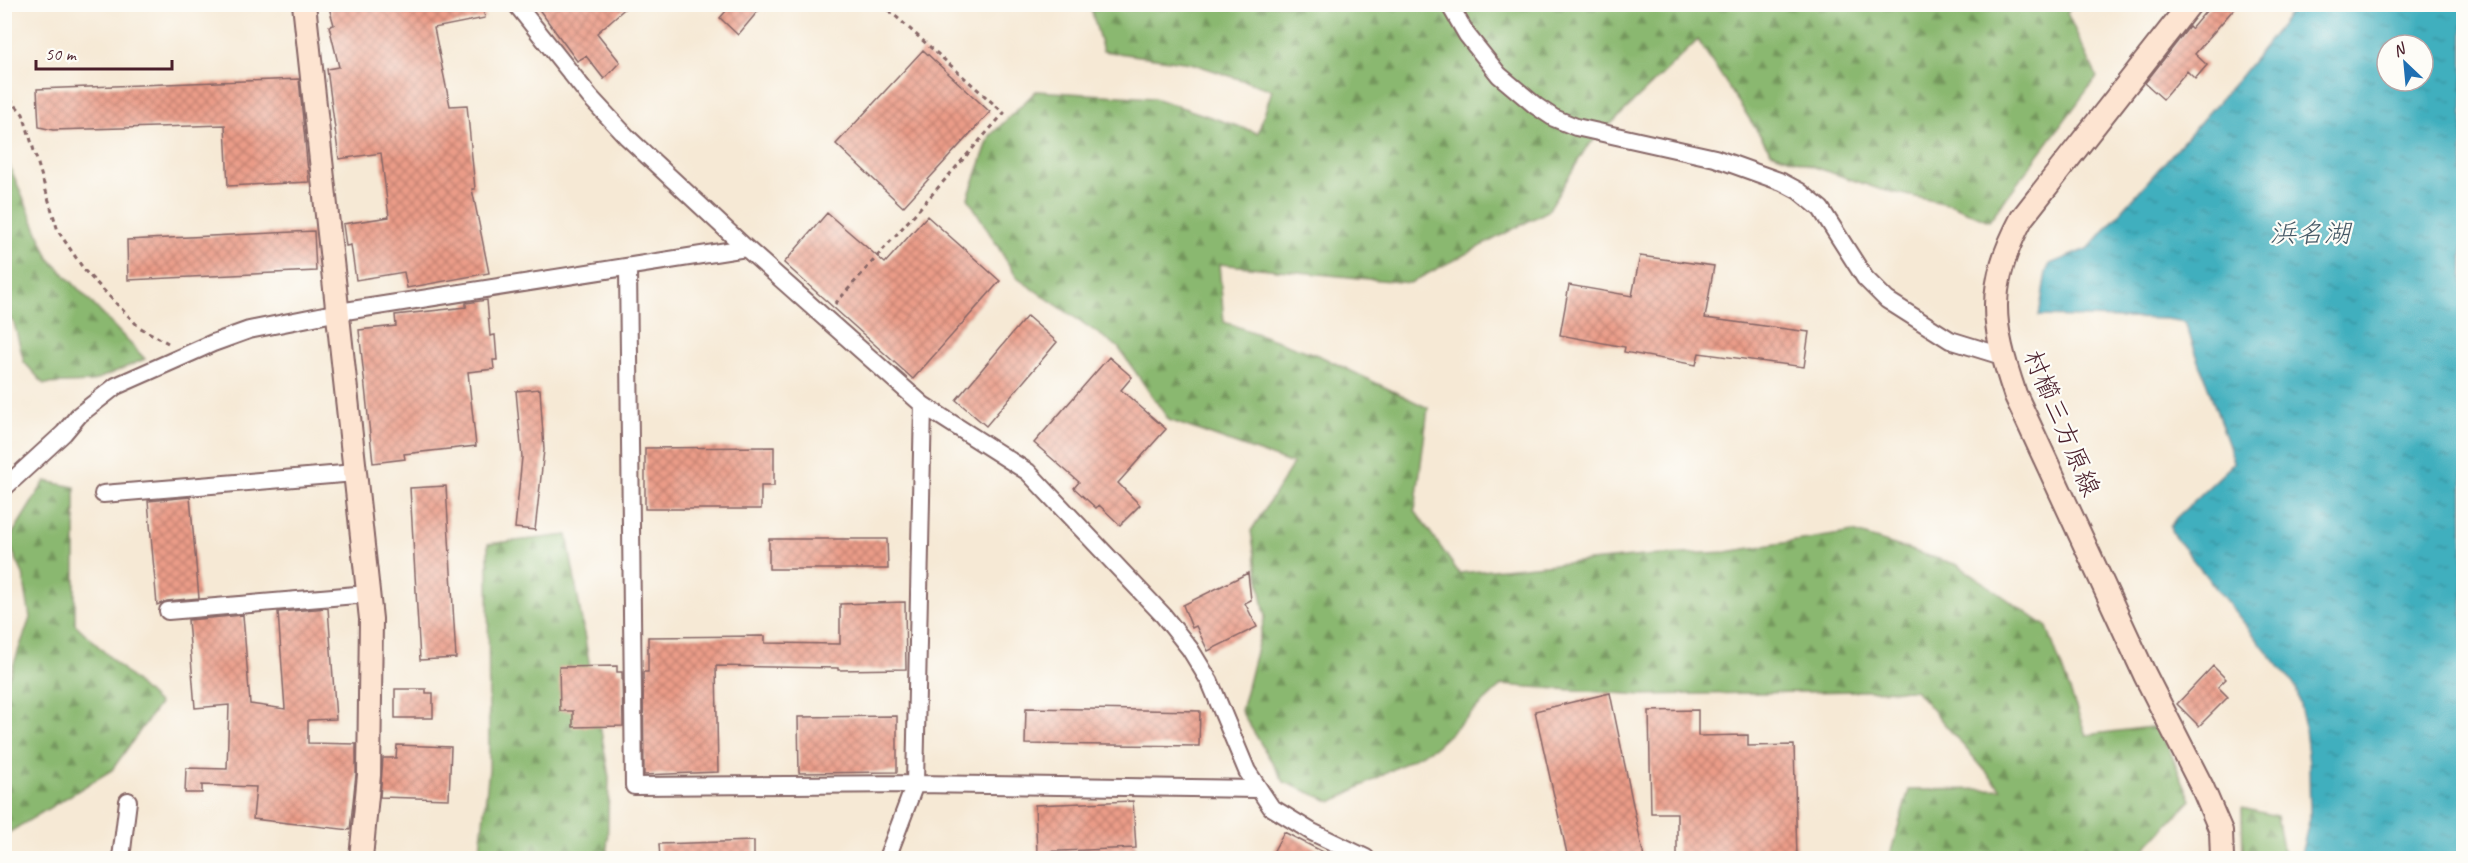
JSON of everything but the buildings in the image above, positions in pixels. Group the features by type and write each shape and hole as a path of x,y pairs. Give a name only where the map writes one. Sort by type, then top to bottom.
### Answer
{"main road":[{"path":"304,4 371,619 369,775 361,858"},
{"name":"村櫛三方原線","path":"2190,4 2022,218 2011,239 1998,274 1995,304 1996,330 2014,394 2145,675 2204,789 2221,831 2222,858"}],"street":[{"path":"516,4 590,97 627,137 746,248 922,405 1028,472 1163,615 1190,649 1210,682 1247,771 1270,807 1312,832 1366,858"},
{"path":"1449,4 1467,35 1499,75 1554,118 1576,127 1715,158 1782,182 1799,191 1821,208 1865,278 1887,300 1950,340 2002,356"},
{"path":"4,488 33,464 97,400 116,386 249,330 339,312 746,248"},
{"path":"628,268 634,786 915,784 1257,789"},
{"path":"887,858 915,784 922,405"},
{"path":"103,494 355,473"},
{"path":"168,611 368,594"},
{"path":"121,858 128,801"}],"path":[{"path":"824,317 1004,113 882,4"},
{"path":"4,92 22,114 58,231 85,271 139,327 188,354"}],"green space":[{"path":"1917,4 1950,11 1958,5 2073,5 2067,13 2097,77 1989,221 1952,205 1879,189 1771,152 1698,40 1586,148 1548,211 1410,283 1219,264 1224,322 1320,356 1428,408 1415,511 1459,573 1644,556 1726,552 1853,532 1958,565 2047,627 2086,735 2159,726 2191,800 2136,858 1889,858 1909,790 2001,789 1915,690 1642,695 1502,685 1435,747 1332,802 1284,782 1241,711 1265,616 1251,531 1293,464 1169,420 1118,347 1017,278 968,198 990,136 1036,91 1154,98 1258,133 1272,90 1191,63 1103,51 1090,5"},
{"path":"4,153 49,258 145,359 91,382 44,384 24,362 14,323 5,313"},
{"path":"45,481 75,487 75,624 159,704 112,770 5,835 5,689 30,618 23,574 8,541"},
{"path":"567,535 609,777 607,858 479,858 489,769 488,544"},
{"path":"2242,808 2277,816 2283,858 2243,858"}],"water":[{"name":"浜名湖","path":"2297,5 2463,5 2463,858 2300,858 2310,818 2309,764 2305,728 2296,687 2172,534 2170,527 2176,518 2233,464 2231,452 2185,322 2166,319 2039,316 2046,272 2050,264 2089,248 2240,77"}]}
